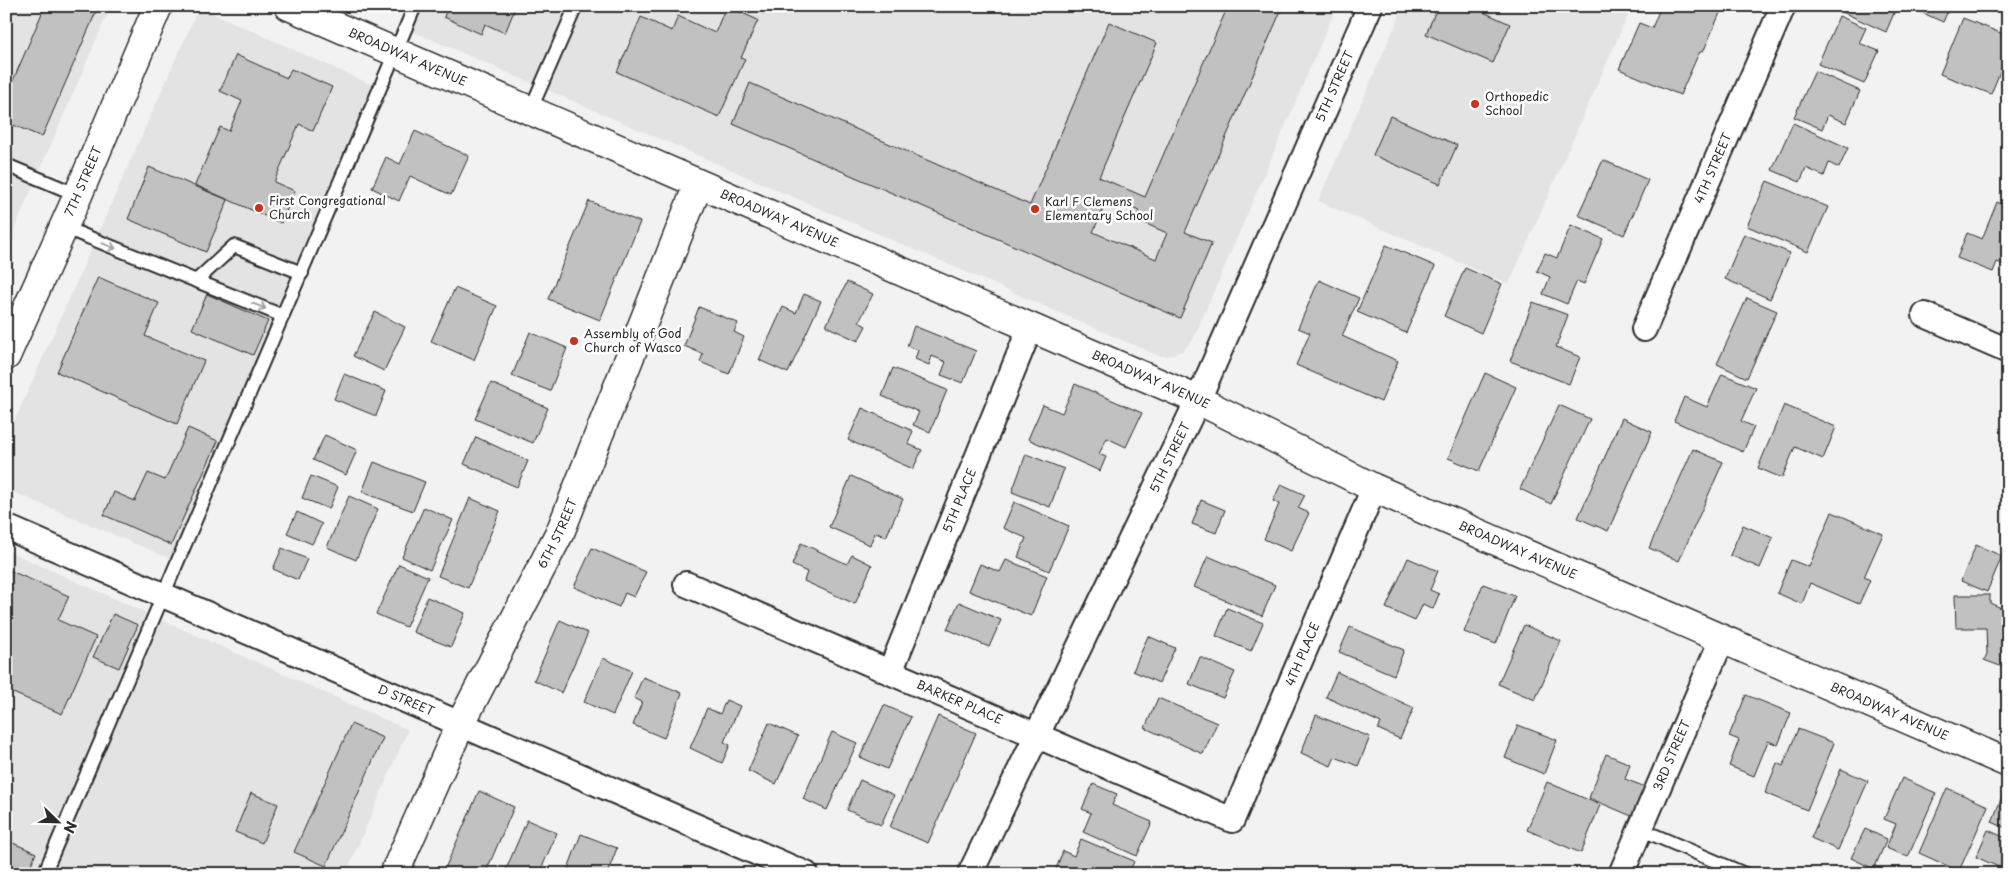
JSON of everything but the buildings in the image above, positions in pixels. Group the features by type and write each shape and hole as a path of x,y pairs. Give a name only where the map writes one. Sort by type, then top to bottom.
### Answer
{"street":[{"name":"7TH STREET","path":"6,356 78,195 158,6"},
{"name":"BROADWAY AVENUE","path":"288,6 1198,400 1374,488 2008,763"},
{"name":"5TH STREET","path":"970,874 1198,400 1370,6"},
{"name":"4TH STREET","path":"1644,330 1783,6"},
{"name":"6TH STREET","path":"394,874 461,723 561,530 698,184"},
{"path":"1925,315 2008,351"},
{"name":"5TH PLACE","path":"890,672 1030,328"},
{"name":"4TH PLACE","path":"1232,820 1374,488"},
{"name":"D STREET","path":"6,526 806,874"},
{"name":"BARKER PLACE","path":"686,584 1232,820"},
{"name":"3RD STREET","path":"1621,874 1722,639"}],"lane":[{"path":"44,874 415,6"},
{"path":"530,111 576,6"},
{"path":"6,165 78,195"},
{"path":"64,227 283,316"},
{"path":"196,281 234,246 302,273"},
{"path":"1640,829 1745,874"}],"shaded area":[{"path":"6,6 111,6 6,248"},
{"name":"Karl F Clemens Elementary School","path":"415,6 1337,6 1193,340 1182,351 1168,356 1160,356 405,28"},
{"name":"Orthopedic School","path":"1404,6 1632,6 1509,284 1318,201"},
{"path":"199,7 388,92 183,564 6,489 6,440"},
{"path":"6,550 408,730 346,874 6,874"}],"place":[{"name":"Orthopedic School","path":"1475,104"},
{"name":"First Congregational Church","path":"259,208"},
{"name":"Karl F Clemens Elementary School","path":"1035,209"},
{"name":"Assembly of God Church of Wasco","path":"574,341"}]}
